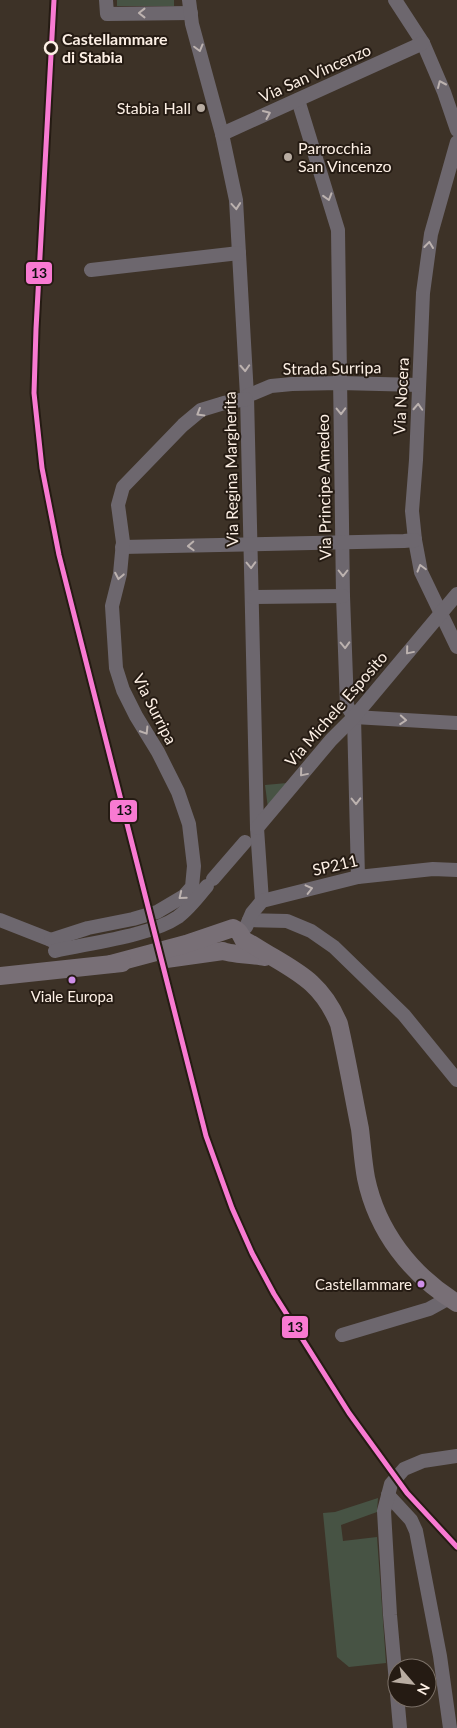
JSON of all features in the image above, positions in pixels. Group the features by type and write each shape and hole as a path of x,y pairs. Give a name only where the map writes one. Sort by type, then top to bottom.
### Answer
{"main road":[{"path":"0,976 165,959 235,937 299,972 313,983 333,1010 339,1024 360,1131 366,1177 376,1210 389,1238 403,1258 453,1301"}],"street":[{"path":"106,0 107,14 190,7"},
{"path":"395,0 423,43 444,92 457,130"},
{"name":"Via Regina Margherita","path":"190,7 222,134 236,200 246,398 258,828 262,901"},
{"name":"Via San Vincenzo","path":"222,134 423,43"},
{"name":"Via Principe Amedeo","path":"298,100 338,230 343,596 347,706 354,717 358,876"},
{"name":"Via Nocera","path":"457,142 430,234 423,293 412,511 421,572 457,647"},
{"path":"91,270 239,252"},
{"name":"Strada Surripa","path":"246,398 271,386 340,383 419,386"},
{"name":"Via Surripa","path":"53,945 88,928 133,920 157,912 184,896 192,887 194,866 189,824 178,792 123,690 116,668 112,606 120,574 122,547 118,505 123,487 183,424 202,410 224,402 246,398"},
{"path":"122,547 415,540"},
{"name":"Via Michele Esposito","path":"258,828 457,594"},
{"path":"252,597 343,596"},
{"path":"354,717 457,723"},
{"path":"0,920 53,945 136,934 178,917 245,842"},
{"name":"SP211","path":"262,901 358,876 457,870"},
{"path":"193,876 204,879 211,874 211,881"},
{"path":"235,937 243,915 262,901"},
{"path":"235,937 262,901"},
{"path":"235,937 287,921 310,931 334,947 404,1015 457,1080"},
{"path":"53,945 58,971"},
{"path":"342,1335 453,1301"},
{"path":"400,1728 384,1511 391,1484 404,1470 423,1461 457,1456"},
{"path":"388,1495 411,1520 416,1531 440,1656 450,1728"}],"green space":[{"path":"117,0 174,0 174,6 117,6"},
{"path":"287,783 268,808 265,785"},
{"path":"378,1498 377,1512 341,1525 343,1541 377,1537 386,1663 349,1667 337,1657 323,1513 335,1512"}],"transit line":[{"name":"13","path":"54,0 34,393 42,468 59,555 206,1136 232,1208 252,1253 274,1294 349,1413 407,1493 457,1547"}],"place":[{"name":"Castellammare di Stabia","path":"51,48"},
{"name":"Stabia Hall","path":"201,108"},
{"name":"Parrocchia San Vincenzo","path":"288,157"},
{"name":"Viale Europa","path":"72,980"},
{"name":"Castellammare","path":"421,1284"}]}
